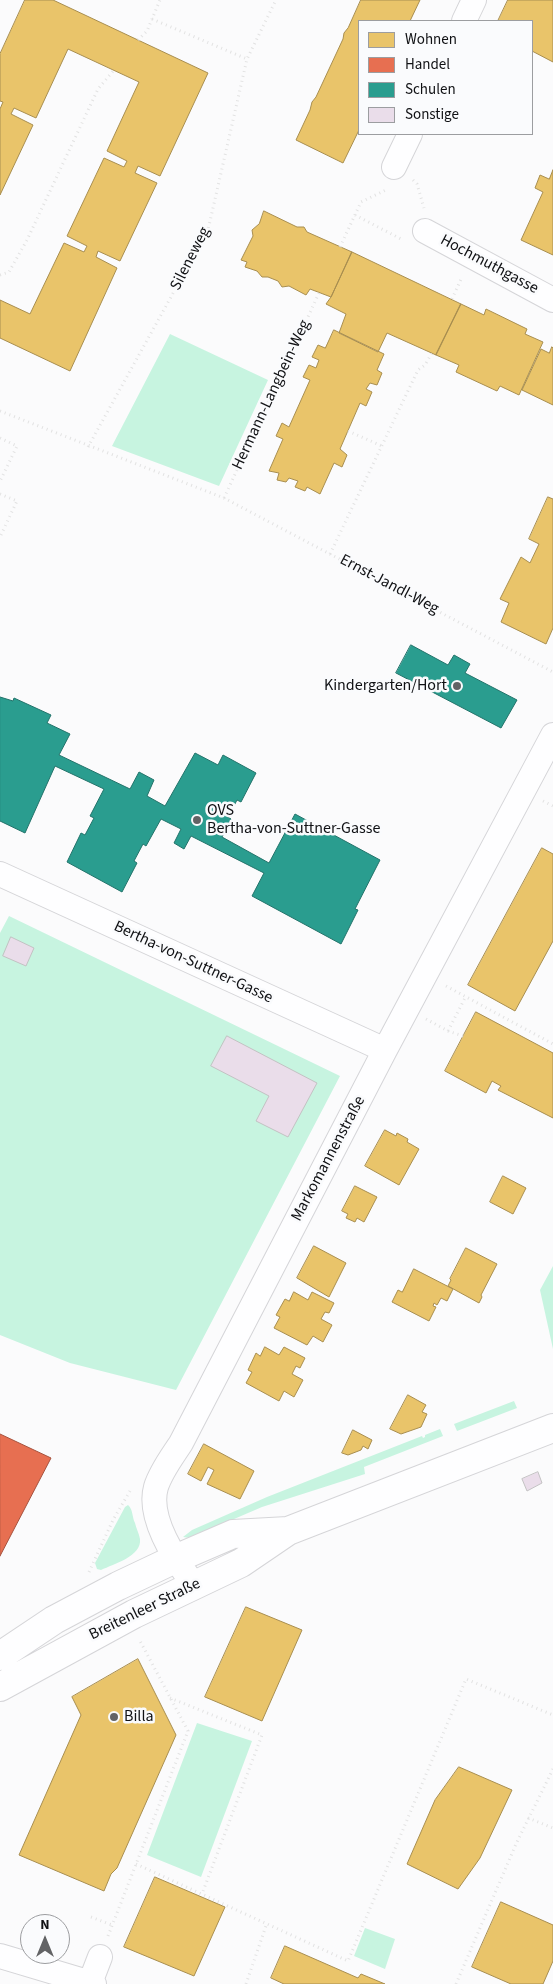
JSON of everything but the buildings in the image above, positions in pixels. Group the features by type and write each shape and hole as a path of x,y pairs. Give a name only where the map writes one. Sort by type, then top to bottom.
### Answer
{"main road":[{"name":"Breitenleer Straße","path":"0,1688 104,1629 241,1563 288,1531 553,1428"},
{"name":"Breitenleer Straße","path":"0,1656 54,1620 118,1586 175,1559 233,1534 288,1531"}],"street":[{"path":"464,20 474,0"},
{"path":"394,167 410,135"},
{"name":"Hochmuthgasse","path":"414,236 553,300"},
{"name":"Markomannenstraße","path":"194,1585 175,1559 158,1520 155,1508 156,1488 159,1478 181,1443 385,1050 553,735"},
{"name":"Bertha-von-Suttner-Gasse","path":"0,874 385,1050"},
{"path":"0,1956 92,1983 100,1957"}],"path":[{"path":"138,40 147,32 160,0"},
{"name":"Sileneweg","path":"88,447 208,230 247,58 276,0"},
{"path":"152,19 247,58"},
{"path":"0,275 10,272 98,89 114,70"},
{"path":"340,247 361,202 389,188 394,167 417,184 424,205 414,236 355,215"},
{"name":"Hermann-Langbein-Weg","path":"224,498 319,293"},
{"path":"330,554 418,370 425,365 432,353"},
{"name":"Ernst-Jandl-Weg","path":"0,411 88,447 224,498 553,672"},
{"path":"348,431 382,446"},
{"path":"0,438 17,446 0,482"},
{"path":"0,494 17,501 0,537"},
{"path":"542,801 553,806"},
{"path":"444,984 553,1044"},
{"path":"448,1031 466,996"},
{"path":"426,1018 448,1031 463,1036"},
{"path":"89,1573 113,1520 131,1490"},
{"path":"100,1957 188,1731 139,1639"},
{"path":"136,1864 348,1961 466,1679 553,1715"},
{"path":"170,1698 262,1735 202,1894"},
{"path":"456,1984 516,1844 553,1769"},
{"path":"528,1818 553,1828"},
{"path":"91,1917 112,1925"},
{"path":"246,1984 267,1923"}],"green space":[{"path":"170,334 268,380 219,486 112,446"},
{"path":"9,916 340,1076 176,1390 70,1363 0,1335 0,933"},
{"path":"553,1266 553,1349 540,1290"},
{"path":"514,1401 517,1408 457,1431 454,1424"},
{"path":"440,1429 443,1436 364,1467 365,1474 262,1507 190,1538 183,1537 192,1530 267,1497 422,1436 423,1438 425,1435"},
{"path":"128,1505 132,1511 140,1539 137,1550 120,1562 101,1570 97,1569 95,1563 125,1507"},
{"path":"197,1723 252,1741 201,1877 147,1855"},
{"path":"365,1928 395,1939 385,1969 354,1956"}],"place":[{"name":"Kindergarten/Hort","path":"457,686"},
{"name":"OVS Bertha-von-Suttner-Gasse","path":"197,820"},
{"name":"Billa","path":"114,1717"}]}
